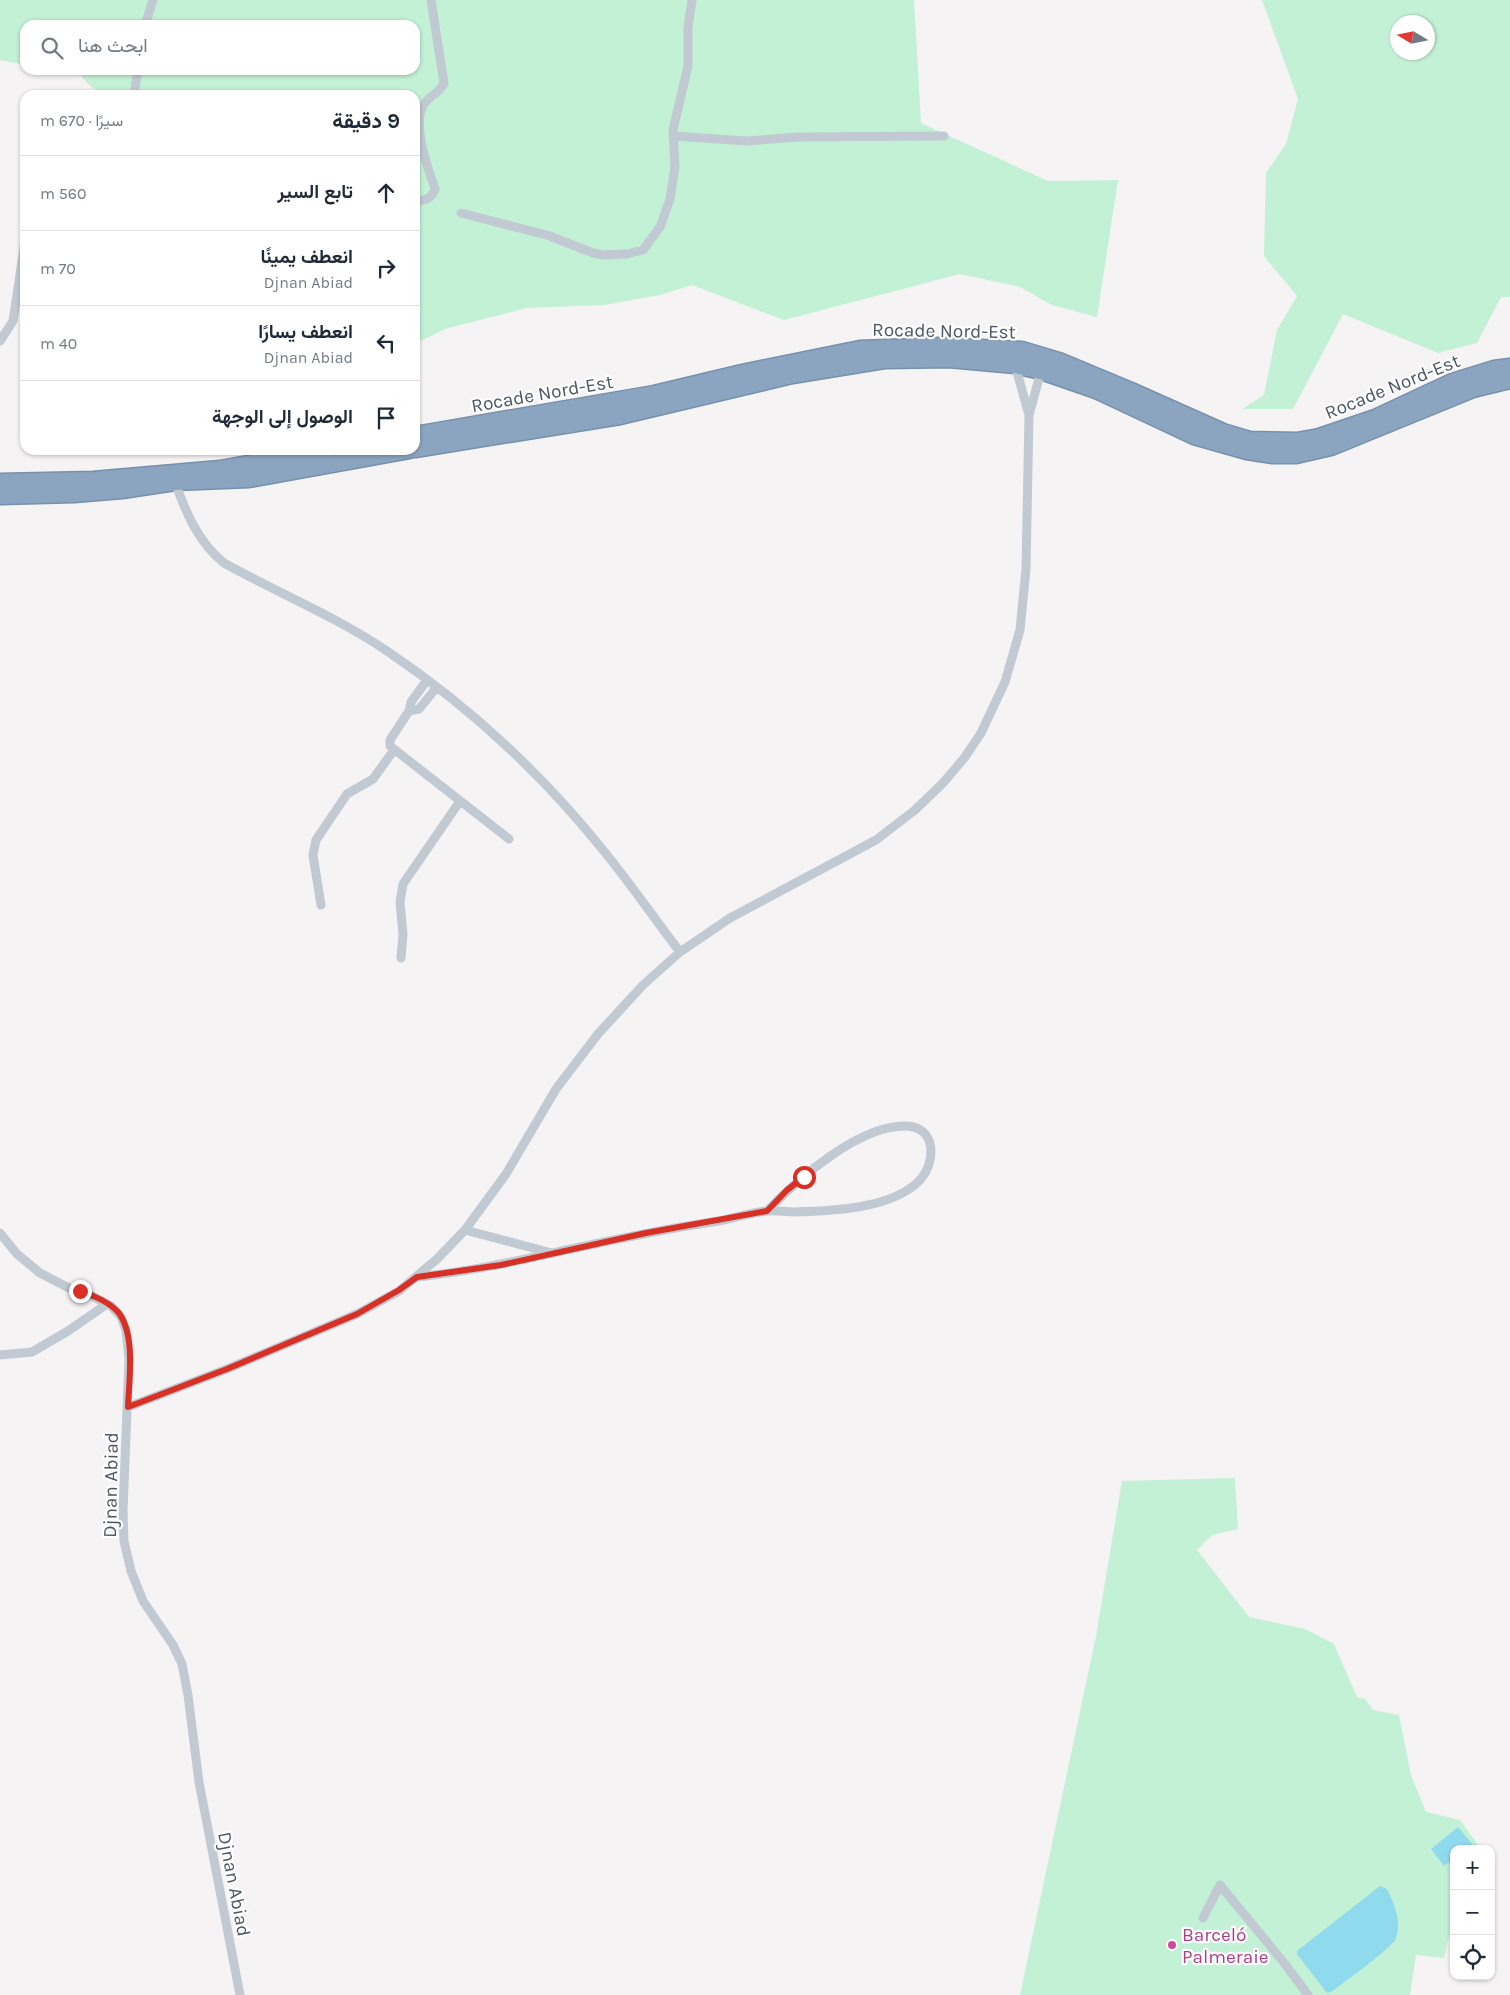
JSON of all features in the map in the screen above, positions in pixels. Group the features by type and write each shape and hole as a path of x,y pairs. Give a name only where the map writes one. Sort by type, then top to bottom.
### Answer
{"highway":[{"name":"Rocade Nord-Est","path":"420,434 654,394 742,372 860,349 940,346 1022,350 1059,361 1113,383 1223,432 1250,440 1297,441 1319,437 1375,418 1452,382 1494,369 1510,367"},
{"name":"Rocade Nord-Est","path":"420,448 620,416 792,375 884,360 948,359 1015,365 1041,371 1096,390 1194,436 1247,452 1296,455 1331,447 1473,390 1510,380"},
{"path":"0,482 93,480 220,469 300,455"},
{"path":"0,496 74,494 122,490 175,482 249,479 382,455"}],"street":[{"path":"147,20 153,0"},
{"path":"420,201 428,199 433,195 435,189 420,132 420,115 426,100 442,88 444,84 431,0"},
{"path":"461,213 547,235 593,253 603,255 638,253 643,250 665,217 675,167 674,119 688,66 688,27 692,0"},
{"path":"135,90 137,75"},
{"path":"673,136 712,140 758,141 798,137 944,136"},
{"path":"0,341 13,321 20,274"},
{"path":"1015,365 1029,415"},
{"path":"128,1407 227,1369 357,1314 399,1290 417,1277 465,1230 506,1174 556,1089 598,1034 643,985 680,952 730,918 876,840 929,798 966,757 981,733 1005,682 1020,630 1026,569 1029,415 1041,371"},
{"path":"175,482 195,530 210,552 217,558 236,570 347,626 386,650 437,687 501,741 559,799 614,863 680,952"},
{"path":"427,680 411,702 409,711 390,740 390,746 509,839"},
{"path":"409,711 417,710 421,707 437,687"},
{"path":"321,906 314,855 316,840 347,794 373,780 394,750"},
{"path":"401,958 403,934 400,902 403,884 460,801"},
{"path":"417,1277 492,1267 646,1233 767,1211 792,1212 874,1203 911,1189 926,1170 931,1152 929,1136 911,1126 894,1126 863,1136 828,1159 787,1190 767,1211"},
{"path":"465,1230 553,1253"},
{"name":"Djnan Abiad","path":"0,1233 17,1254 40,1273 69,1288 90,1295 116,1310 126,1330 130,1358 123,1511 124,1541 131,1570 143,1601 173,1645 182,1664 188,1695 199,1782 240,1995"},
{"path":"0,1355 32,1352 68,1331 106,1304"},
{"path":"1203,1918 1220,1885 1286,1964 1308,1995"}],"green space":[{"path":"0,0 914,0 921,123 1048,181 1118,180 1097,317 1052,305 1020,287 960,274 784,320 692,285 660,295 604,305 526,308 445,329 420,342 420,90 97,90 81,75 420,75 420,20 20,20 20,64 0,60"},
{"path":"1262,0 1510,0 1510,297 1501,297 1477,343 1438,353 1343,314 1293,409 1242,409 1264,395 1277,330 1297,296 1264,256 1266,173 1286,144 1298,99"},
{"path":"1235,1478 1238,1529 1212,1535 1197,1550 1249,1617 1305,1629 1334,1644 1357,1697 1365,1699 1373,1710 1399,1715 1411,1775 1426,1812 1460,1820 1478,1845 1450,1845 1450,1932 1444,1958 1416,1955 1410,1995 1020,1995 1096,1636 1122,1481"}],"water":[{"path":"1458,1827 1473,1845 1450,1845 1450,1862 1444,1866 1431,1849"},
{"path":"1380,1886 1387,1889 1395,1907 1398,1919 1396,1938 1393,1943 1367,1965 1333,1991 1327,1993 1297,1954 1297,1951"}],"place":[{"name":"Barceló Palmeraie","path":"1172,1945"}],"route":[{"path":"80,1291 111,1306 121,1317 129,1341 128,1407 227,1369 357,1314 399,1290 417,1277 501,1265 646,1233 767,1211 787,1190 804,1177"}]}
